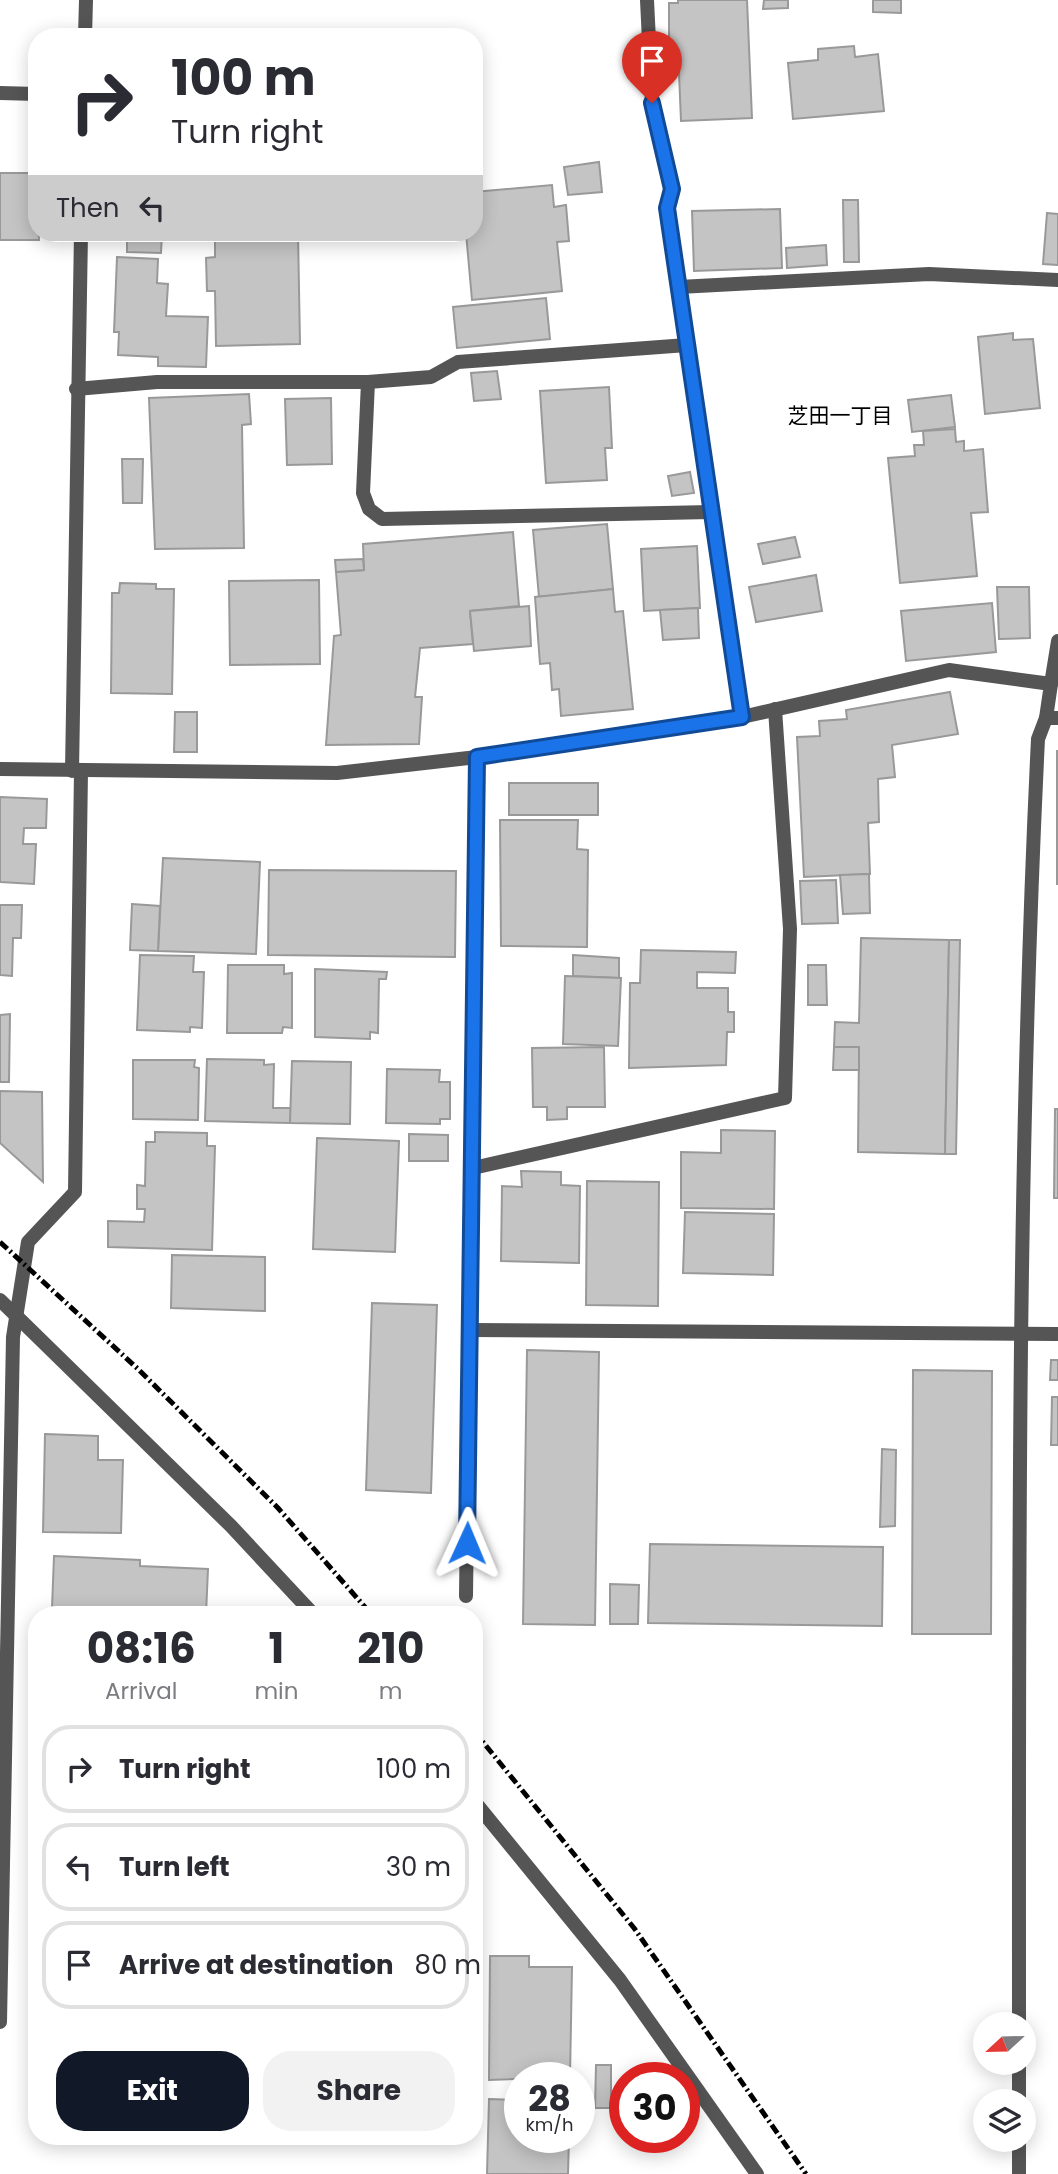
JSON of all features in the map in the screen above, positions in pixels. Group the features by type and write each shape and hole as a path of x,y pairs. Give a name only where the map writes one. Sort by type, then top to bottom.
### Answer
{"street":[{"path":"85,28 86,0"},
{"path":"648,0 652,103 672,189 667,208 742,717"},
{"path":"0,93 28,94"},
{"path":"0,2021 13,1337 28,1242 75,1192 76,389 81,242"},
{"path":"679,287 929,274 1058,280"},
{"path":"76,389 158,382 368,382 432,377 458,362 687,345"},
{"path":"368,382 363,493 369,509 383,519 711,512"},
{"path":"1019,2012 1020,1333 1030,909 1038,739 1052,718 1051,684 1058,641"},
{"path":"0,769 337,773 477,757 742,717 949,670 1051,684"},
{"path":"473,1168 785,1098 790,929 775,709"},
{"path":"466,1596 477,757"},
{"path":"0,1300 231,1526 306,1606"},
{"path":"471,1331 1058,1334"},
{"path":"483,1812 620,1980 757,2174"},
{"path":"1019,2152 1019,2174"}],"building":[{"path":"678,0 747,0 752,118 681,121 678,49 669,49 669,3 678,3"},
{"path":"764,0 788,0 788,8 763,9"},
{"path":"873,0 901,0 901,13 873,12"},
{"path":"854,46 855,57 878,54 884,111 793,119 788,63 818,60 818,49"},
{"path":"599,162 602,192 568,195 564,167"},
{"path":"0,173 28,173 28,240 0,240"},
{"path":"552,185 554,207 566,205 569,241 557,242 562,291 472,300 467,242 483,242 483,191"},
{"path":"843,200 858,200 859,262 844,262"},
{"path":"780,209 782,268 694,271 692,211"},
{"path":"1047,213 1058,214 1058,265 1043,264"},
{"path":"127,242 162,242 161,253 127,252"},
{"path":"215,242 298,242 300,344 216,346 215,291 207,291 206,258 215,257"},
{"path":"826,245 827,265 787,268 786,248"},
{"path":"117,257 158,259 157,283 168,284 166,316 208,317 206,367 158,366 158,357 118,355 119,332 114,332"},
{"path":"546,298 550,339 457,348 453,307"},
{"path":"1013,333 1013,340 1033,339 1040,408 985,414 978,337"},
{"path":"497,371 501,399 474,401 471,373"},
{"path":"609,387 612,448 605,448 607,480 546,483 540,391"},
{"path":"249,394 251,424 242,425 244,548 155,549 149,398"},
{"path":"951,395 955,427 912,432 908,400"},
{"path":"331,398 332,464 287,465 285,399"},
{"path":"955,429 956,442 964,441 964,451 983,449 988,512 971,513 977,576 900,583 888,458 915,456 914,445 924,445 923,431"},
{"path":"122,459 143,459 142,503 123,503"},
{"path":"690,472 694,493 672,496 668,476"},
{"path":"607,524 613,589 539,597 533,530"},
{"path":"513,532 519,606 470,611 473,644 420,648 415,697 422,697 419,744 326,745 334,636 341,635 336,572 364,570 363,544"},
{"path":"795,537 800,557 763,564 758,544"},
{"path":"697,546 700,608 644,611 641,549"},
{"path":"363,559 364,570 336,572 335,560"},
{"path":"816,575 822,611 756,622 749,587"},
{"path":"319,580 320,664 230,665 229,581"},
{"path":"120,583 156,584 156,589 174,589 172,694 111,693 112,593 119,593"},
{"path":"997,587 1029,587 1030,638 999,639"},
{"path":"613,589 615,612 623,611 633,709 561,716 559,689 552,690 550,663 540,664 535,597"},
{"path":"992,603 996,652 906,661 901,611"},
{"path":"529,606 531,646 474,651 470,611"},
{"path":"698,608 699,638 663,640 660,610"},
{"path":"950,692 958,734 892,745 895,777 878,779 879,822 868,823 870,874 804,877 797,737 820,736 819,721 847,719 846,710"},
{"path":"175,712 197,712 197,752 174,752"},
{"path":"1058,751 1058,884 1057,884"},
{"path":"509,783 598,783 598,815 509,815"},
{"path":"0,797 47,799 46,828 24,828 23,844 36,844 34,884 0,882"},
{"path":"500,820 578,820 577,849 588,850 587,947 501,946"},
{"path":"163,858 260,862 256,954 158,951"},
{"path":"269,870 456,871 455,957 268,955"},
{"path":"869,874 870,913 843,914 840,875"},
{"path":"836,880 838,923 802,924 800,881"},
{"path":"132,904 160,906 158,951 130,950"},
{"path":"0,905 22,905 21,938 13,938 12,976 0,975"},
{"path":"861,938 949,940 945,1154 858,1152 859,1047 834,1047 835,1022 859,1023"},
{"path":"949,940 960,940 956,1154 945,1154"},
{"path":"641,950 736,952 735,973 697,972 697,988 728,988 728,1012 734,1012 734,1032 727,1032 726,1065 629,1068 630,983 640,983"},
{"path":"140,955 194,956 193,972 204,972 202,1028 190,1027 190,1032 137,1030"},
{"path":"573,955 619,958 619,978 573,976"},
{"path":"228,965 284,965 284,974 292,973 292,1028 283,1027 282,1033 227,1033"},
{"path":"808,965 826,965 827,1005 808,1005"},
{"path":"315,969 387,972 386,979 379,979 378,1033 370,1032 370,1039 315,1037"},
{"path":"565,976 621,978 618,1046 563,1044"},
{"path":"10,1014 9,1082 0,1082 0,1015"},
{"path":"604,1047 605,1107 567,1107 567,1119 547,1120 547,1107 533,1107 532,1048"},
{"path":"834,1047 859,1047 859,1070 833,1070"},
{"path":"207,1059 264,1060 264,1065 274,1064 273,1108 291,1108 290,1123 205,1121"},
{"path":"133,1060 195,1060 194,1067 199,1068 198,1120 133,1119"},
{"path":"292,1061 351,1062 350,1124 290,1123"},
{"path":"387,1069 440,1070 439,1082 450,1082 450,1119 440,1119 440,1124 386,1123"},
{"path":"0,1091 42,1092 43,1182 0,1143"},
{"path":"1055,1109 1058,1109 1058,1198 1054,1198"},
{"path":"721,1130 775,1131 774,1209 681,1208 681,1152 721,1153"},
{"path":"155,1132 207,1133 207,1146 215,1146 212,1250 108,1247 108,1221 144,1222 145,1209 137,1209 137,1185 145,1186 146,1142 155,1142"},
{"path":"409,1134 448,1135 448,1161 409,1161"},
{"path":"317,1138 399,1141 395,1252 313,1249"},
{"path":"521,1171 561,1172 561,1185 580,1186 579,1263 501,1261 502,1186 522,1187"},
{"path":"587,1181 659,1182 658,1306 586,1305"},
{"path":"685,1212 774,1214 773,1275 683,1273"},
{"path":"172,1255 265,1257 265,1311 171,1308"},
{"path":"372,1303 437,1305 431,1493 366,1490"},
{"path":"527,1350 599,1352 595,1625 523,1624"},
{"path":"1051,1360 1058,1360 1058,1380 1050,1380"},
{"path":"913,1370 992,1371 991,1634 912,1634"},
{"path":"1052,1397 1058,1397 1058,1445 1051,1445"},
{"path":"45,1434 98,1436 98,1460 123,1460 121,1533 43,1532"},
{"path":"882,1449 896,1450 895,1526 880,1527"},
{"path":"650,1544 883,1547 882,1626 648,1623"},
{"path":"54,1556 140,1560 140,1566 208,1569 206,1606 52,1606"},
{"path":"610,1584 639,1585 638,1624 610,1624"},
{"path":"490,1956 529,1956 529,1967 572,1967 570,2062 504,2062 504,2079 489,2080"},
{"path":"596,2065 609,2065 609,2108 595,2108"},
{"path":"489,2099 504,2099 504,2153 569,2153 568,2174 487,2174"}],"railway":[{"path":"0,1242 138,1369 278,1508 364,1606"},
{"path":"483,1742 634,1928 806,2174"}],"district":[{"name":"芝田一丁目","path":"840,415"}],"route":[{"path":"467,1543 477,757 742,717 667,208 672,189 652,103"}]}
